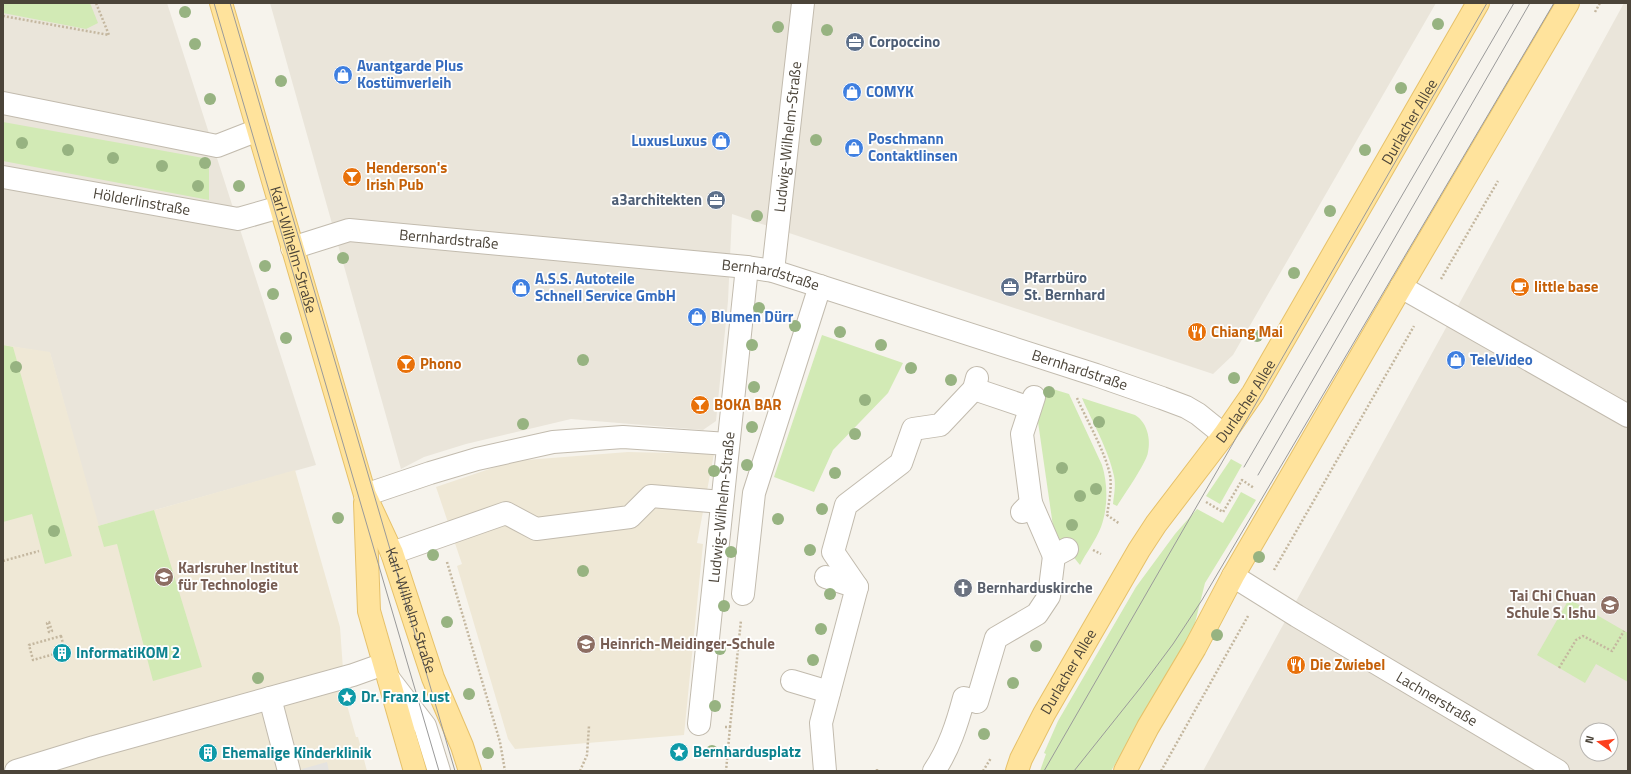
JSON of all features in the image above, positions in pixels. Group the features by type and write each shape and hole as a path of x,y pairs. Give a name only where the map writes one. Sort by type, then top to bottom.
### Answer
{"main road":[{"name":"Karl-Wilhelm-Straße","path":"221,3 365,495 392,554 433,678 462,746 470,771"},
{"name":"Durlacher Allee","path":"1017,771 1021,759 1044,714 1139,550 1156,524 1224,435 1253,393 1478,3"},
{"path":"1125,771 1148,727 1195,648 1233,576 1568,3"},
{"name":"Karl-Wilhelm-Straße","path":"365,495 369,611 415,771"}],"street":[{"name":"Ludwig-Wilhelm-Straße","path":"773,271 803,3"},
{"path":"3,103 217,146 258,130"},
{"name":"Hölderlinstraße","path":"3,177 238,220 280,207"},
{"name":"Bernhardstraße","path":"292,248 349,230 747,267 773,271 1084,371 1186,407 1198,414 1224,435"},
{"name":"Ludwig-Wilhelm-Straße","path":"699,724 747,267"},
{"name":"Ludwig-Wilhelm-Straße","path":"744,594 754,493 820,286"},
{"path":"1401,287 1628,416"},
{"path":"825,771 821,723 834,688 861,594 833,552 846,505 906,469 913,429 940,425 975,383 1032,403 1022,434 1027,508 1061,553 1049,596 1037,614 996,638 977,702 964,698 958,723 943,757 934,771"},
{"path":"365,495 477,459 553,442 623,437 728,444"},
{"path":"392,554 506,513 536,529 630,517 651,496 722,502"},
{"name":"Lachnerstraße","path":"1233,576 1297,616 1558,771"},
{"path":"826,578 861,594"},
{"path":"16,771 94,747 336,679 386,671 425,726 438,771"},
{"path":"792,681 834,688"},
{"path":"270,698 290,771"}],"path":[{"path":"3,16 109,36 96,3"},
{"path":"1593,17 1600,3"},
{"path":"1161,771 1261,593 1498,180"},
{"path":"1084,371 1076,396 1104,458 1110,476 1111,491 1107,515 1120,524"},
{"path":"1183,489 1223,512 1242,480 1305,517"},
{"path":"438,537 441,542 495,727 505,771"},
{"path":"1092,549 1101,554"},
{"path":"3,561 39,551"},
{"path":"730,727 744,594"},
{"path":"1559,668 1576,640 1583,636 1612,651 1624,631"},
{"path":"61,636 65,651 33,660 29,645 61,636"},
{"path":"580,771 587,755 589,726"}],"shaded area":[{"path":"3,3 167,3 316,465 98,526 50,353 3,345"},
{"path":"270,3 1436,3 1233,355 1213,374 732,214 728,301 716,421 703,430 571,419 466,444 424,457 401,469"},
{"path":"1624,3 1628,3 1628,771 1203,771"},
{"name":"Karlsruher Institut für Technologie","path":"3,345 50,352 99,526 295,470 340,627 345,698 367,771 3,771"},
{"name":"Heinrich-Meidinger-Schule","path":"628,452 714,454 697,543 703,544 684,735 515,749 508,739 457,566 462,564 436,487 513,461"},
{"path":"327,762 329,771 303,771 302,769"}],"green space":[{"path":"3,3 90,3 98,23 86,29 3,13"},
{"path":"3,122 209,159 209,200 3,161"},
{"path":"822,335 903,363 888,393 833,450 814,492 774,477"},
{"path":"3,345 13,347 72,556 45,564 32,514 3,522"},
{"path":"1046,387 1069,394 1104,472 1106,504 1103,520 1096,537 1080,565 1054,533 1037,415"},
{"path":"1082,398 1135,415 1143,422 1147,431 1149,447 1147,457 1140,471 1117,506 1113,504 1115,483 1112,466"},
{"path":"1231,459 1242,465 1220,504 1206,496"},
{"path":"1241,492 1256,500 1205,583 1192,635 1111,771 1040,771 1046,754 1044,753 1058,721 1136,587 1175,534 1197,509 1223,523"},
{"path":"154,510 202,667 153,681 117,544 104,547 98,526"},
{"path":"1569,599 1628,633 1628,682 1596,664 1585,683 1537,655"}],"tram line":[{"path":"214,3 439,771"},
{"path":"230,3 455,771"},
{"path":"1044,771 1487,3"},
{"path":"1244,467 1514,3"},
{"path":"1258,475 1530,3"},
{"path":"1074,771 1141,687 1173,644 1202,600 1554,3"}],"place":[{"name":"Corpoccino","path":"855,42"},
{"name":"Avantgarde Plus Kostümverleih","path":"343,75"},
{"name":"COMYK","path":"852,92"},
{"name":"LuxusLuxus","path":"721,141"},
{"name":"Poschmann Contaktlinsen","path":"854,148"},
{"name":"Henderson's Irish Pub","path":"352,177"},
{"name":"a3architekten","path":"716,200"},
{"name":"Pfarrbüro St. Bernhard","path":"1010,287"},
{"name":"little base","path":"1520,287"},
{"name":"A.S.S. Autoteile Schnell Service GmbH","path":"521,288"},
{"name":"Blumen Dürr","path":"697,317"},
{"name":"Chiang Mai","path":"1197,332"},
{"name":"TeleVideo","path":"1456,360"},
{"name":"Phono","path":"406,364"},
{"name":"BOKA BAR","path":"700,405"},
{"name":"Karlsruher Institut für Technologie","path":"164,577"},
{"name":"Bernharduskirche","path":"963,588"},
{"name":"Tai Chi Chuan Schule S. Ishu","path":"1610,605"},
{"name":"Heinrich-Meidinger-Schule","path":"586,644"},
{"name":"InformatiKOM 2","path":"62,653"},
{"name":"Die Zwiebel","path":"1296,665"},
{"name":"Dr. Franz Lust","path":"347,697"},
{"name":"Bernhardusplatz","path":"679,752"},
{"name":"Ehemalige Kinderklinik","path":"208,753"}]}
